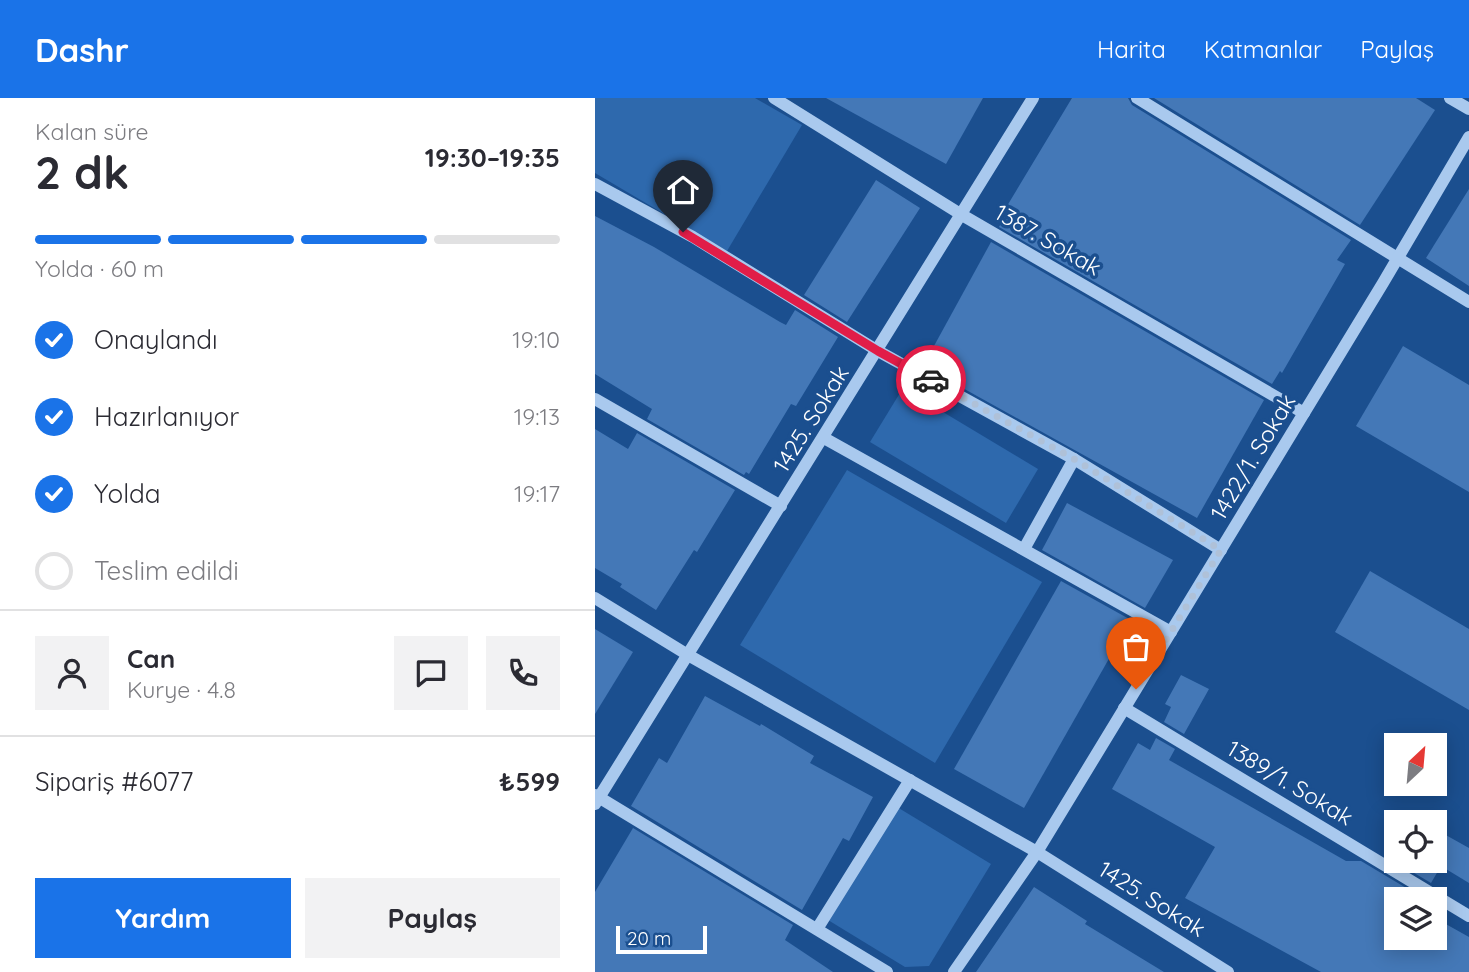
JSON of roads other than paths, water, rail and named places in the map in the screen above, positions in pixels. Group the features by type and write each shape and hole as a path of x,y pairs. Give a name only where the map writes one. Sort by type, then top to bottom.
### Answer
{"street":[{"name":"1387. Sokak","path":"774,98 962,215 1304,412"},
{"name":"1425. Sokak","path":"596,799 1034,98"},
{"path":"1137,98 1469,302"},
{"path":"1450,98 1469,109"},
{"name":"1422/1. Sokak","path":"954,972 1037,852 1469,137"},
{"path":"595,184 693,237 878,351 1074,459 1221,550"},
{"path":"595,399 781,506"},
{"path":"824,438 1171,632"},
{"path":"1024,549 1074,459"},
{"name":"1425. Sokak","path":"595,598 688,655 1037,852 1228,972"},
{"name":"1389/1. Sokak","path":"1125,708 1469,916"},
{"path":"817,929 910,780"},
{"path":"596,799 887,972"}]}
